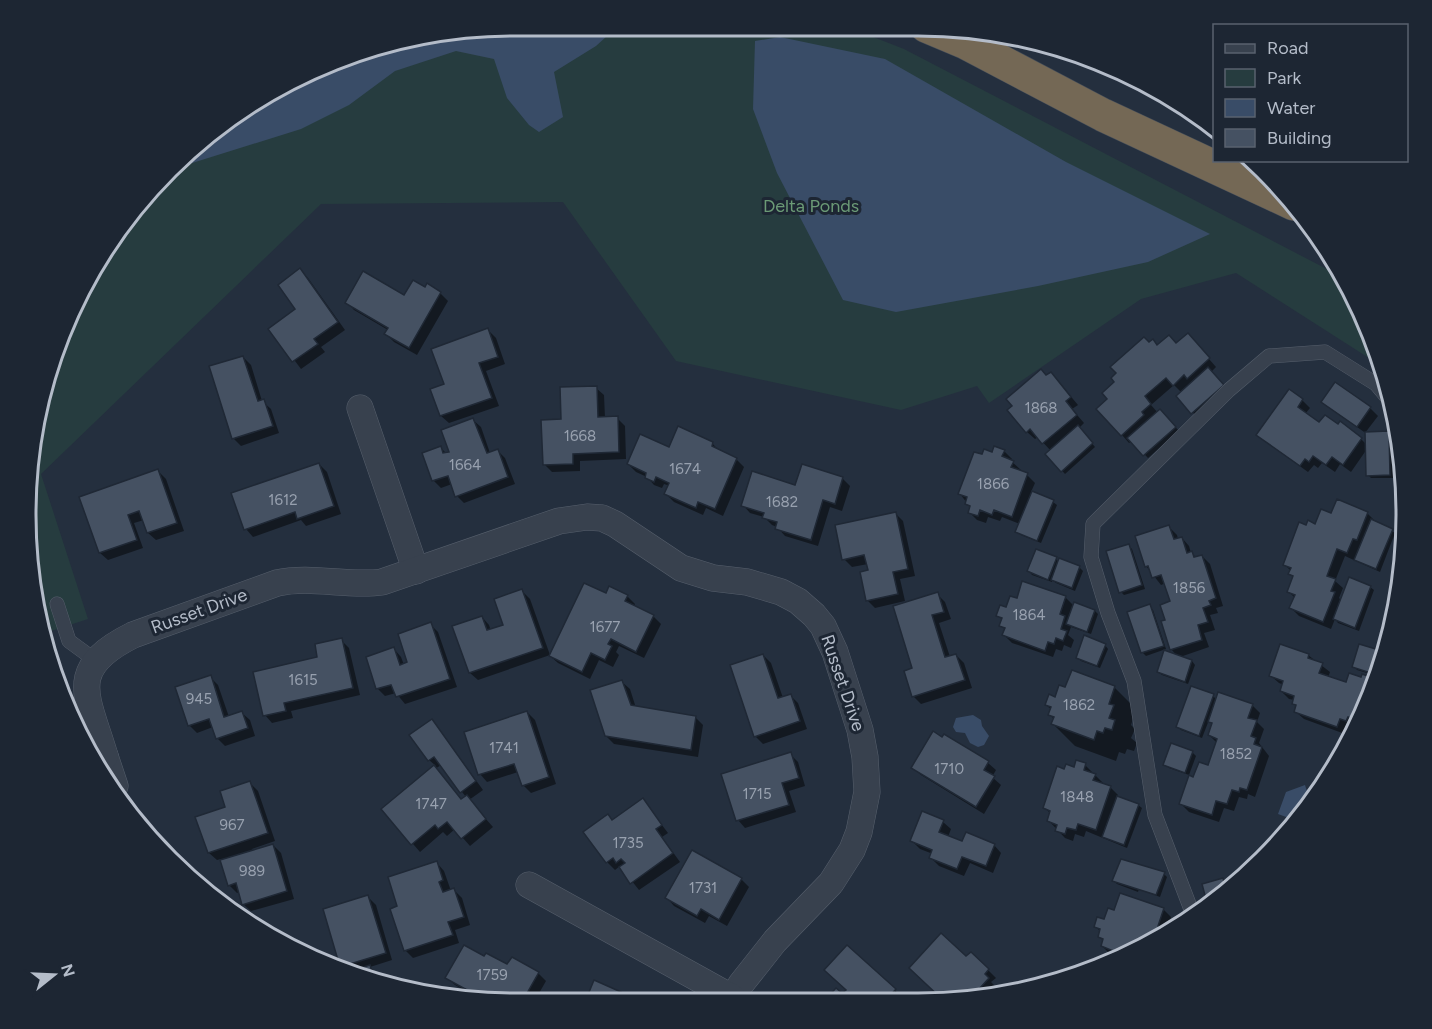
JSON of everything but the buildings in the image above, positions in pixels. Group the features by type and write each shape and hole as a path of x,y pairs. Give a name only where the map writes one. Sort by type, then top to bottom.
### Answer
{"highway":[{"path":"953,37 1103,115 1272,194"}],"street":[{"path":"360,408 416,571"},
{"name":"Russet Drive","path":"95,660 118,642 133,634 277,583 298,580 369,584 416,571 559,521 587,516 602,518 615,524 681,568 713,578 747,582 781,592 798,601 823,626 835,652 863,743 867,771 864,811 852,850 831,883 775,941 736,993"},
{"path":"95,660 86,679 86,690 102,757"},
{"name":"Russet Drive","path":"529,885 721,993"}],"lane":[{"path":"1190,907 1155,815 1134,681 1108,613 1091,557 1093,524 1229,390 1269,356 1325,352 1379,388"},
{"path":"57,604 69,641 95,660"}],"green space":[{"name":"Delta Ponds","path":"514,36 871,36 904,49 1329,270 1347,303 1370,359 1236,273 1141,299 989,403 977,386 901,410 676,361 563,202 321,204 41,474 88,619 50,631 40,577 37,546 37,483 45,421 61,361 72,331 100,275 135,223 155,199 176,176 223,135 275,100 331,72 391,52 421,45 483,37"}],"water":[{"path":"514,36 607,36 596,46 554,72 563,117 539,132 529,125 507,98 494,59 456,51 395,71 349,105 301,129 189,164 223,135 275,100 331,72 361,61 421,45 452,40"},
{"path":"780,37 885,59 1066,162 1210,234 1148,262 1038,286 896,312 843,300 777,173 753,109 755,41"},
{"path":"973,715 981,720 989,736 984,745 978,747 970,743 965,733 956,732 953,727 956,718"},
{"path":"1305,785 1307,792 1287,817 1278,814 1286,792"}]}
